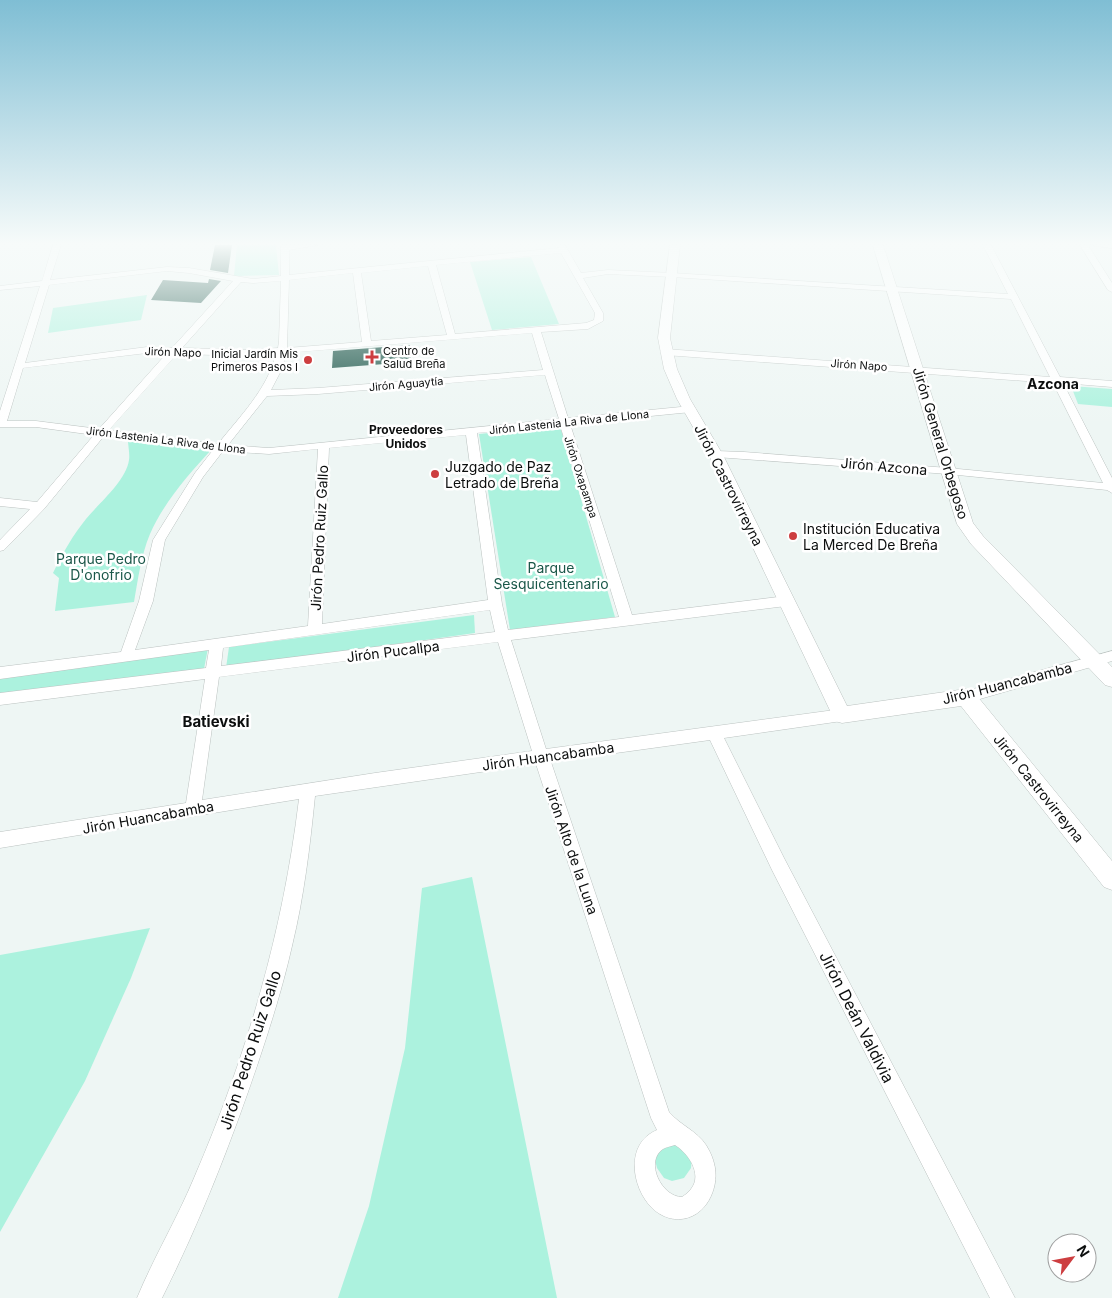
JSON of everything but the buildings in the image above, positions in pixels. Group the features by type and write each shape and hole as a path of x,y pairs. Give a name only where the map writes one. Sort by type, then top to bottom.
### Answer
{"street":[{"path":"0,424 39,306"},
{"path":"0,547 40,506 102,432 216,306"},
{"path":"126,656 146,601 159,540 199,475 264,393 273,378 283,351 284,306"},
{"path":"362,306 367,344"},
{"path":"443,306 452,338"},
{"path":"536,332 580,328 597,322 600,319 595,306"},
{"name":"Jirón Castrovirreyna","path":"668,306 664,338 665,352 670,369 690,410 716,454 842,715"},
{"name":"Jirón General Orbegoso","path":"899,306 965,524 1112,679"},
{"path":"1018,306 1112,488"},
{"name":"Jirón Napo","path":"20,366 148,350 230,353 283,351 536,332"},
{"name":"Jirón Oxapampa","path":"536,332 627,621"},
{"name":"Jirón Napo","path":"665,352 1112,384"},
{"name":"Jirón Aguaytía","path":"264,393 318,391 548,372"},
{"name":"Jirón Lastenia La Riva de Llona","path":"0,424 36,424 220,448 269,450 690,410"},
{"name":"Jirón Alto de la Luna","path":"471,431 495,604 503,637 540,756 661,1118 681,1136"},
{"name":"Jirón Pedro Ruiz Gallo","path":"315,629 324,446"},
{"name":"Jirón Azcona","path":"716,454 948,471 1112,488"},
{"path":"0,502 40,506"},
{"name":"Jirón Pucallpa","path":"0,699 786,601"},
{"path":"0,672 495,604"},
{"path":"193,809 217,643"},
{"name":"Jirón Huancabamba","path":"0,840 308,790 540,756 715,735 966,696 1112,656"},
{"name":"Jirón Castrovirreyna","path":"966,696 1112,879"},
{"name":"Jirón Deán Valdivia","path":"715,735 783,873 1003,1298"},
{"name":"Jirón Pedro Ruiz Gallo","path":"149,1298 200,1191 232,1111 265,1014 287,929 301,855 308,790"},
{"path":"652,1145 666,1135 676,1134 694,1146 701,1156 705,1180 702,1192 696,1201 687,1207 667,1206 658,1200 646,1180 644,1168 646,1156 659,1132 661,1118"}],"green space":[{"path":"71,306 144,306 141,320 48,333 53,308"},
{"path":"484,306 551,306 559,324 492,330"},
{"path":"1071,386 1112,389 1112,407 1078,404"},
{"name":"Parque Sesquicentenario","path":"560,426 615,617 510,630 479,434"},
{"name":"Parque Pedro D'onofrio","path":"128,440 212,449 178,489 156,522 144,550 134,602 55,611 59,578 53,573 64,552 86,519 123,476 129,460"},
{"path":"474,615 475,633 226,668 229,647"},
{"path":"208,648 204,669 0,695 0,674"},
{"path":"472,877 557,1298 338,1298 369,1206 405,1048 422,888"},
{"path":"150,928 131,978 85,1081 0,1232 0,955"},
{"path":"662,1137 692,1155 691,1168 684,1178 672,1181 664,1178 657,1168 654,1156"}],"place":[{"name":"Centro de Salud Breña","path":"372,357"},
{"name":"Inicial Jardín Mis Primeros Pasos I","path":"308,360"},
{"name":"Juzgado de Paz Letrado de Breña","path":"435,474"},
{"name":"Institución Educativa La Merced De Breña","path":"793,536"}],"district":[{"name":"Azcona","path":"1053,383"},
{"name":"Proveedores Unidos","path":"406,436"},
{"name":"Batievski","path":"216,721"}]}
